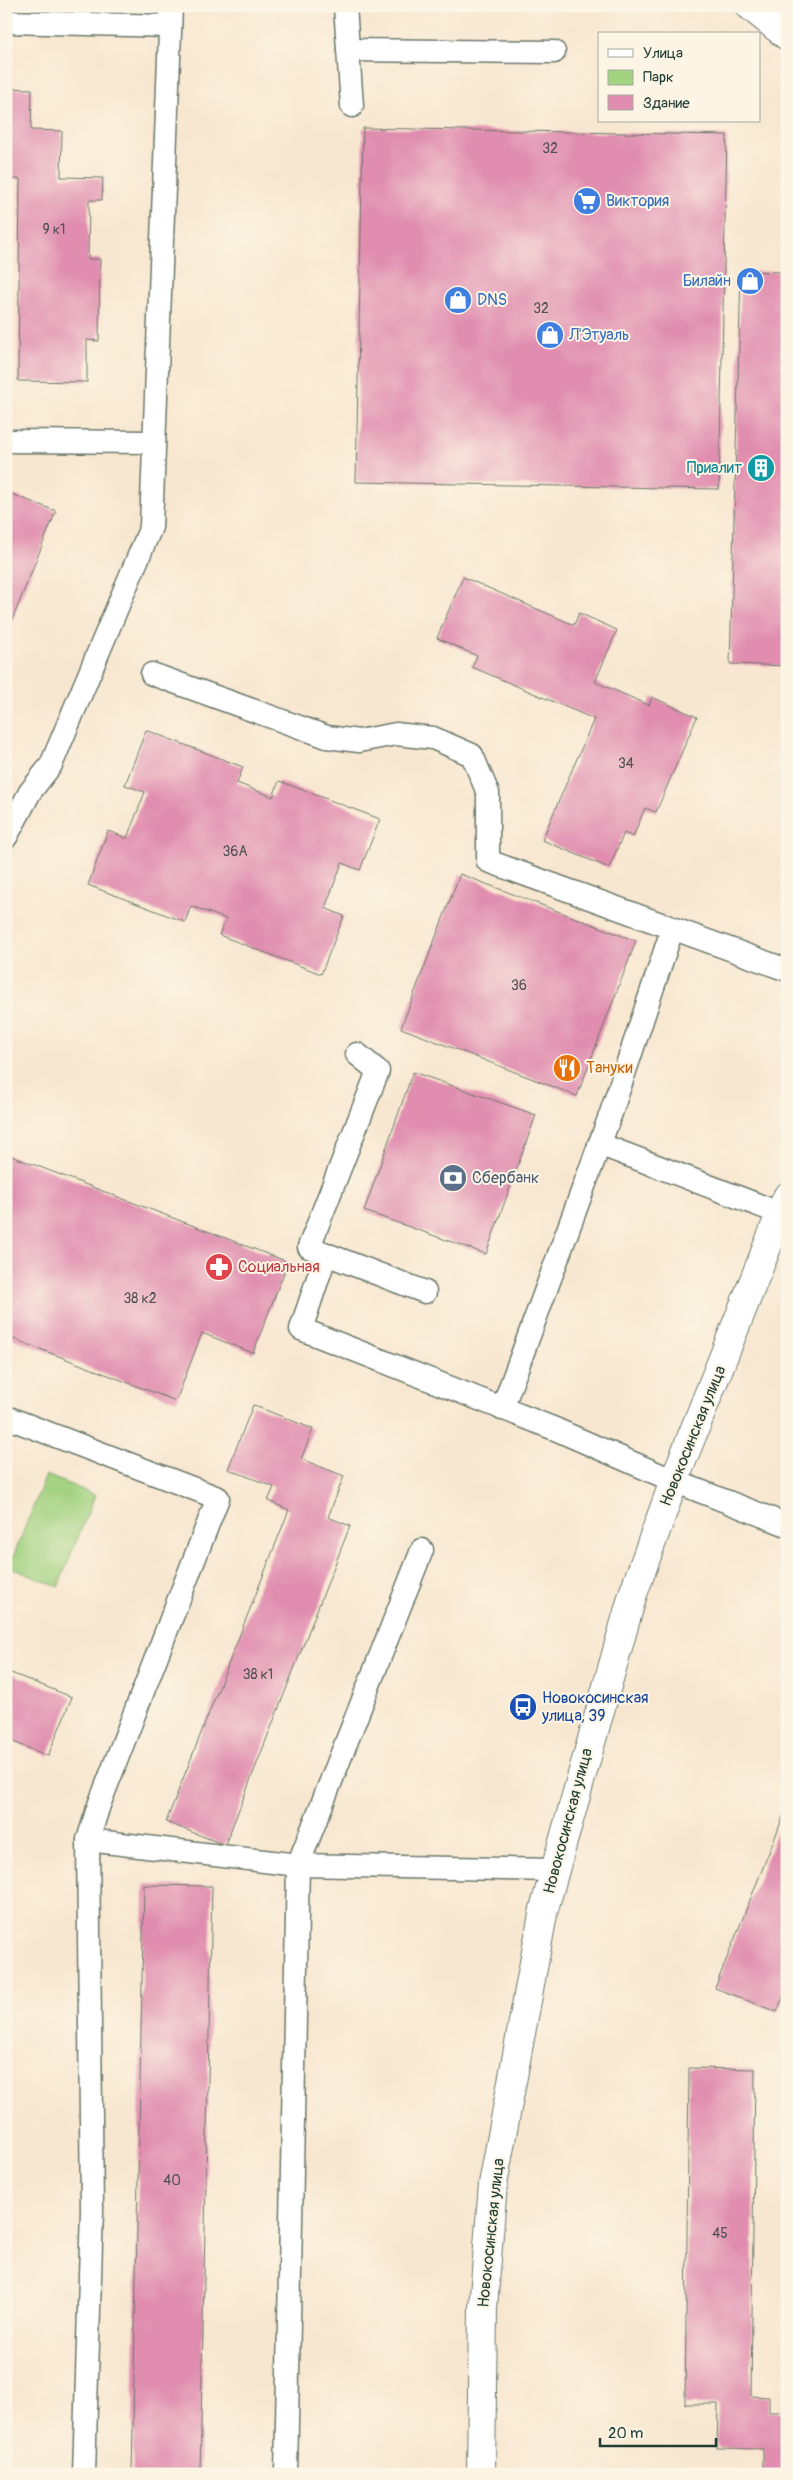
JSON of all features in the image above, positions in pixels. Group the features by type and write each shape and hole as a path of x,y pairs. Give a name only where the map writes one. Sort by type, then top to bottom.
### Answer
{"street":[{"path":"750,6 785,34"},
{"path":"763,6 785,34"},
{"name":"Новокосинская улица","path":"481,2474 483,2308 493,2184 544,1909 630,1602 674,1481 785,1209"}],"lane":[{"path":"344,6 352,106"},
{"path":"6,22 170,16 152,527 51,764 30,792 6,837"},
{"path":"348,50 554,52"},
{"path":"6,441 154,442"},
{"path":"152,674 327,738 359,741 396,734 432,738 472,755 488,793 488,861 672,930 787,970"},
{"path":"502,1409 599,1144 672,930"},
{"path":"358,1054 378,1071 309,1247 425,1292"},
{"path":"599,1144 785,1209"},
{"path":"326,1254 301,1329 787,1525"},
{"path":"6,1417 218,1498 98,1805 88,1840 92,2210 84,2474"},
{"path":"286,2474 298,1865 422,1550"},
{"path":"88,1840 298,1865 554,1870"}],"green space":[{"path":"46,1475 95,1495 58,1587 9,1567"}],"building":[{"path":"6,88 32,89 31,130 62,131 61,177 103,178 102,200 89,200 88,259 100,259 99,341 87,340 87,382 18,381 20,179 6,179"},
{"path":"363,128 727,135 719,489 356,482"},
{"name":"Приалит","path":"741,271 787,272 787,666 730,664"},
{"path":"6,492 56,511 6,635"},
{"path":"463,577 574,625 579,613 617,630 595,682 649,705 652,697 697,717 656,812 645,808 633,837 624,833 609,868 542,840 594,719 472,667 477,656 437,638"},
{"path":"146,730 243,767 237,783 273,797 279,781 380,819 360,870 342,863 325,908 344,916 321,974 219,935 226,919 191,906 185,922 88,885 108,831 127,838 145,792 125,785"},
{"path":"460,874 636,941 577,1096 401,1028"},
{"path":"413,1072 536,1115 486,1254 364,1211"},
{"path":"6,1154 288,1262 253,1353 202,1333 176,1401 6,1336"},
{"path":"253,1405 313,1429 301,1459 344,1476 328,1517 350,1526 225,1845 166,1822 289,1510 268,1501 274,1487 228,1469"},
{"path":"6,1671 72,1697 48,1756 6,1739"},
{"path":"787,1807 787,1988 777,2012 715,1988"},
{"path":"144,1885 212,1886 200,2474 132,2474"},
{"path":"689,2068 755,2069 751,2396 769,2397 769,2412 787,2412 787,2474 763,2474 763,2449 717,2448 718,2404 685,2404"}],"place":[{"name":"Виктория","path":"587,201"},
{"name":"Билайн","path":"750,281"},
{"name":"DNS","path":"458,300"},
{"name":"Л'Этуаль","path":"550,335"},
{"name":"Приалит","path":"761,468"},
{"name":"Тануки","path":"567,1068"},
{"name":"Сбербанк","path":"453,1178"},
{"name":"Социальная","path":"219,1267"},
{"name":"Новокосинская улица, 39","path":"523,1707"}]}
